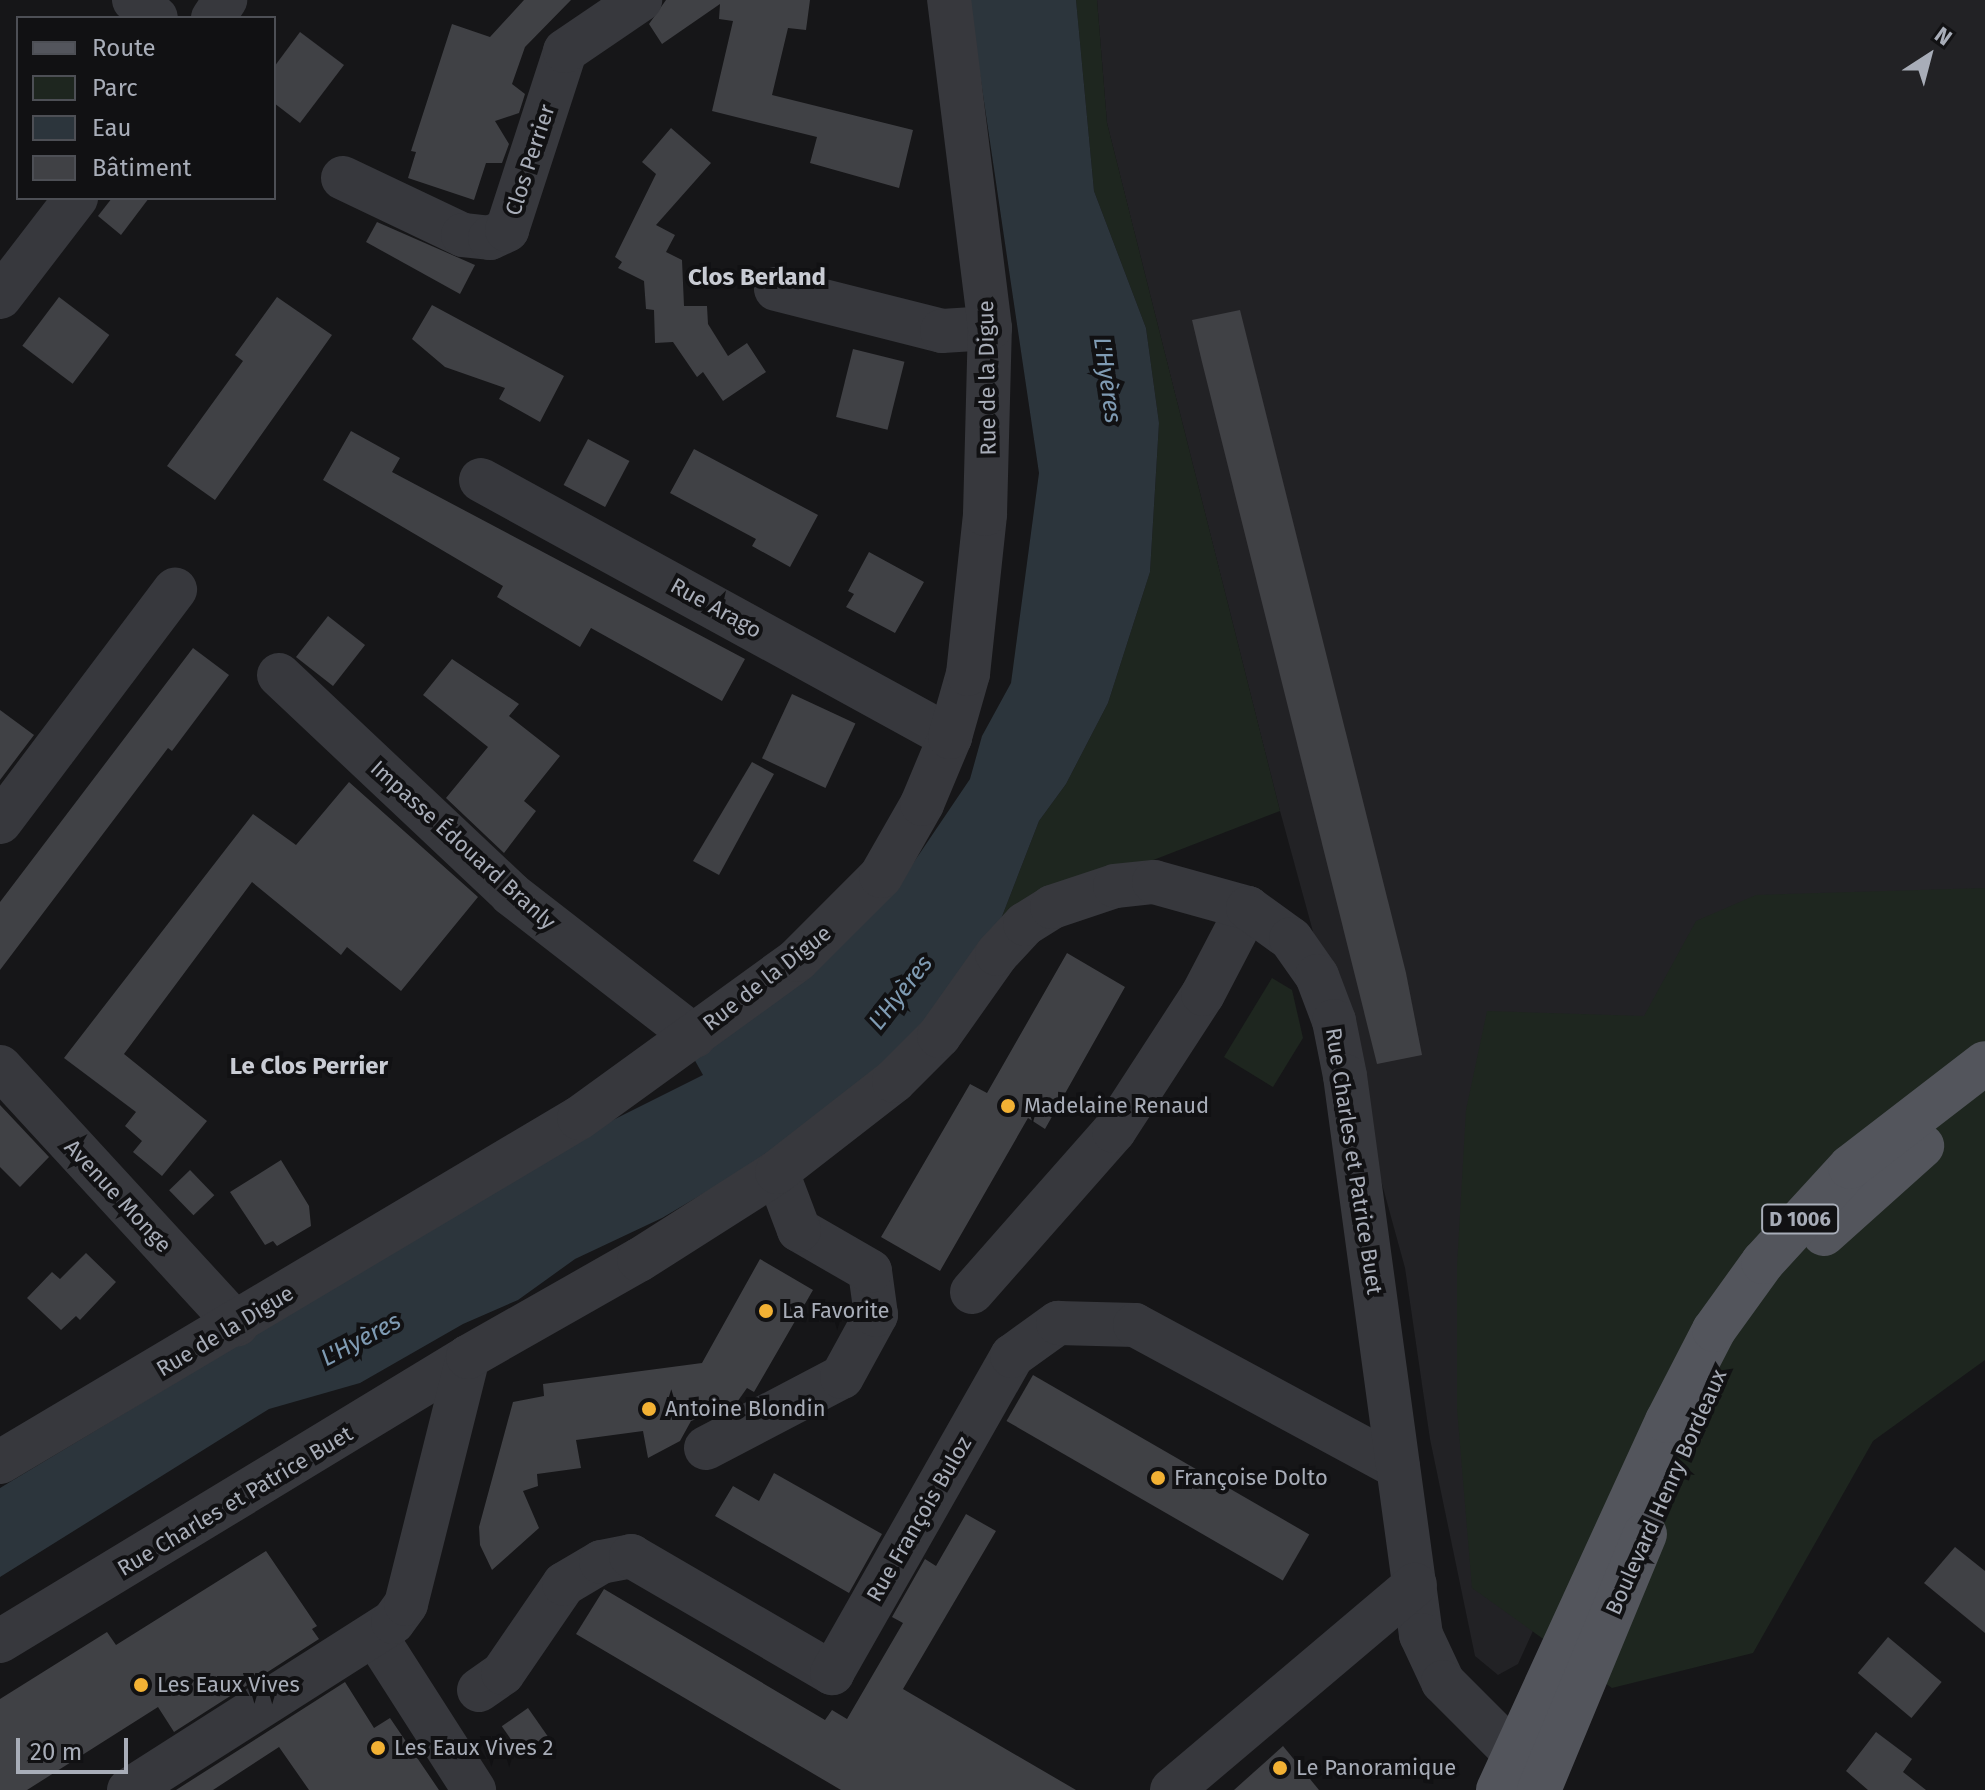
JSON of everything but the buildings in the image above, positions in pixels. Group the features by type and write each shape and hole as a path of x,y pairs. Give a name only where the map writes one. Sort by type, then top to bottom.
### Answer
{"main road":[{"name":"Boulevard Henry Bordeaux","path":"1529,1779 1619,1523 1714,1330 1763,1262 1850,1167 1985,1063"},
{"name":"Boulevard Henry Bordeaux","path":"1529,1779 1689,1430 1735,1341 1835,1222 1905,1158 1985,1100"}],"street":[{"path":"134,0 154,16"},
{"name":"Clos Perrier","path":"343,178 463,235 490,238 507,230 565,51 640,0"},
{"name":"Rue de la Digue","path":"0,1462 237,1325 579,1118 797,960 881,876 922,804 950,737 968,674 979,589 991,427 990,328 949,0"},
{"path":"0,297 74,200"},
{"path":"776,289 942,331 990,328"},
{"name":"Rue Arago","path":"481,480 950,737"},
{"path":"0,822 175,590"},
{"name":"Impasse Édouard Branly","path":"279,675 511,894 694,1036"},
{"name":"Rue Charles et Patrice Buet","path":"0,1641 371,1419 468,1357 639,1260 777,1172 894,1081 939,1036 997,954 1025,924 1052,907 1115,886 1154,882 1248,908 1291,939 1317,976 1334,1021 1415,1585 1429,1660 1451,1691 1529,1779"},
{"path":"972,1292 1114,1131 1203,994 1248,908"},
{"name":"Avenue Monge","path":"0,1067 237,1325"},
{"path":"706,1448 842,1377 876,1315 870,1271 799,1230 777,1172"},
{"name":"Rue François Buloz","path":"479,1690 503,1673 564,1584 601,1562 631,1556 832,1673 1012,1356 1058,1323 1135,1325 1398,1467"},
{"path":"129,1790 375,1635 406,1604 468,1357"},
{"path":"1172,1790 1415,1585"},
{"path":"375,1635 474,1790"}],"shaded area":[{"path":"1097,0 1985,0 1985,1040 1617,1445 1518,1664 1498,1675 1475,1656 1430,1439 1405,1268 1280,811 1107,123"}],"green space":[{"path":"1076,0 1097,0 1107,123 1280,811 1001,919 1039,821 1066,784 1108,703 1150,572 1159,423 1146,328 1094,191"},
{"path":"1985,888 1985,1360 1873,1441 1753,1653 1612,1688 1472,1588 1457,1409 1457,1266 1466,1110 1487,1011 1644,1016 1696,921 1756,895"},
{"path":"1272,978 1292,990 1303,1038 1273,1087 1224,1057"}],"water":[{"name":"L'Hyères","path":"969,0 1076,0 1094,191 1146,328 1159,423 1150,572 1108,703 1066,784 1039,821 1001,919 945,1009 866,1086 733,1176 662,1218 575,1259 518,1300 463,1324 360,1383 269,1409 0,1577 0,1488 605,1124 703,1075 693,1057 895,890 970,779 982,736 1011,683 1039,473"}],"place":[{"name":"Madelaine Renaud","path":"1008,1106"},
{"name":"La Favorite","path":"766,1311"},
{"name":"Antoine Blondin","path":"649,1409"},
{"name":"Françoise Dolto","path":"1158,1478"},
{"name":"Les Eaux Vives","path":"141,1685"},
{"name":"Les Eaux Vives 2","path":"378,1748"},
{"name":"Le Panoramique","path":"1280,1768"}],"district":[{"name":"Clos Berland","path":"757,278"},
{"name":"Le Clos Perrier","path":"309,1067"}]}
